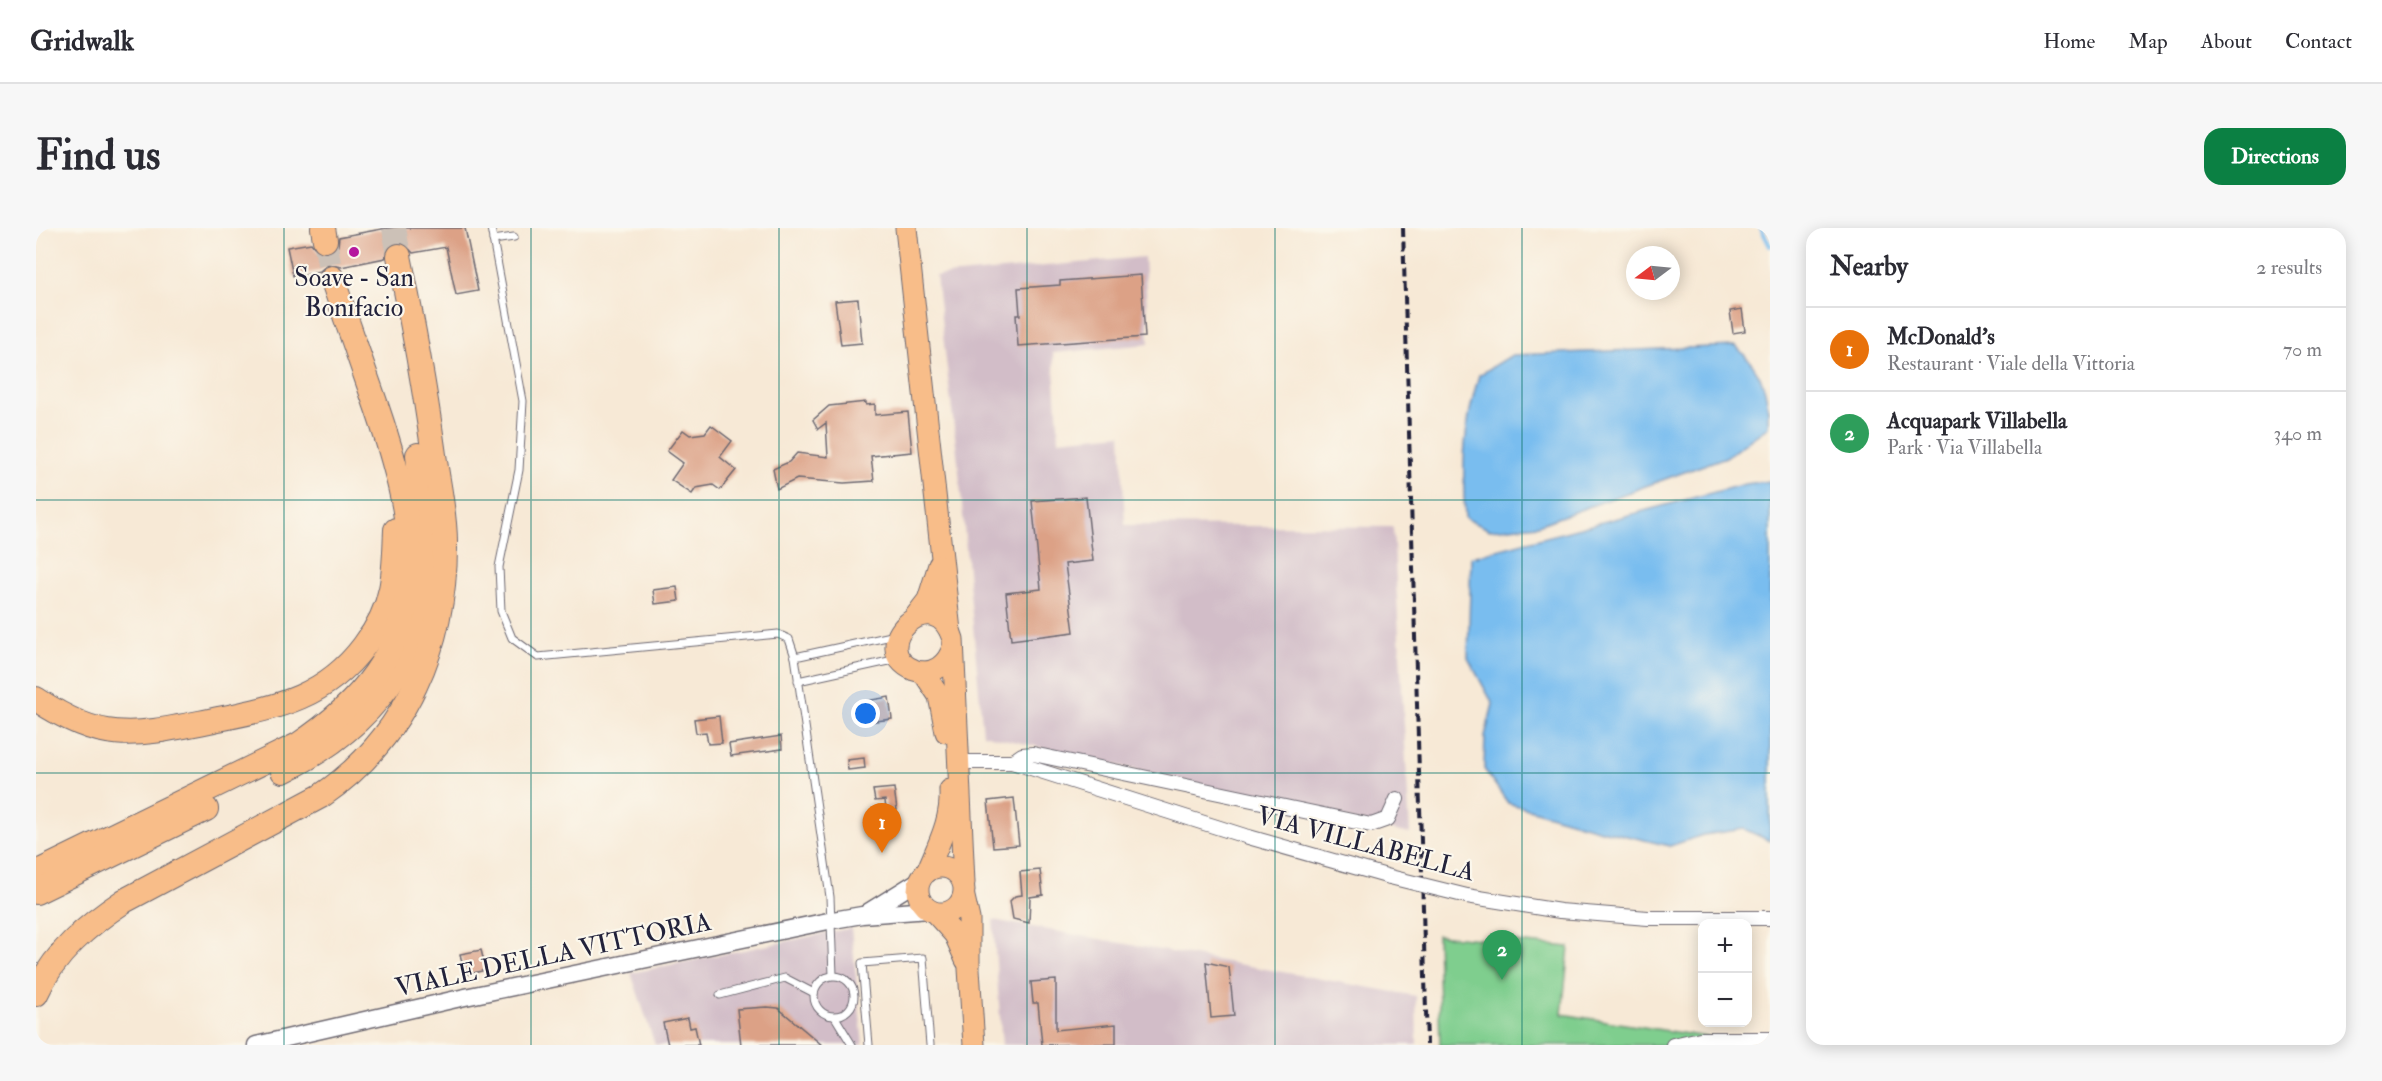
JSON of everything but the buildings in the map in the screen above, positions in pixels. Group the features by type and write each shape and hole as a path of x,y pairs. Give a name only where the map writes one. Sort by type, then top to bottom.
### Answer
{"highway":[{"path":"36,994 65,949 94,921 123,901 321,796 343,781 378,746 410,701 424,668 436,626 443,589 446,541 429,420 399,256"},
{"path":"36,699 86,727 112,734 145,734 263,709 310,694 333,679 353,660 369,640 382,618 391,590 396,526 390,495 331,274 388,441 401,486 410,534 411,566 407,598 396,635 377,671 360,694 335,718 298,745 36,873"},
{"path":"36,892 326,748 369,711 396,674 414,636 422,609 428,553 417,450 409,305"}],"main road":[{"path":"906,229 952,639 964,890 969,919 969,969 974,1045"},
{"path":"915,617 932,616 946,624 952,639 946,662 932,671 915,670 901,658 897,642 902,627 915,617 928,600 941,555"},
{"path":"924,672 939,696 945,718 951,800 943,837 924,875 918,893 962,946 969,969"},
{"path":"924,875 945,867 957,872 964,890 961,904 949,913 932,912"}],"street":[{"path":"1012,762 1022,755 1033,754 1371,825 1388,819 1397,800"},
{"name":"VIA VILLABELLA","path":"959,762 1012,762 1245,836 1390,878 1467,896 1560,911 1637,917 1770,918"},
{"name":"VIALE DELLA VITTORIA","path":"862,915 924,875"},
{"name":"VIALE DELLA VITTORIA","path":"256,1045 465,997 862,915 932,912"},
{"path":"1673,1045 1700,1039 1770,1039"}],"lane":[{"path":"491,228 523,401 519,470 499,567 501,611 512,638 538,657 778,634 789,639 795,657 833,921 833,975"},
{"path":"493,240 514,237"},
{"path":"795,657 898,634"},
{"path":"798,681 901,658"},
{"path":"869,1045 862,963 923,958 930,1045"},
{"path":"835,1017 848,1011 855,999 852,985 843,978 833,975 820,981 814,993 817,1007 822,1012 835,1017 852,1045"},
{"path":"720,995 785,978 814,993"},
{"path":"852,985 864,984"}],"shaded area":[{"path":"1144,257 1149,344 1053,353 1059,440 1121,434 1125,525 1393,527 1410,834 983,734 958,461 936,276"},
{"path":"993,920 1416,996 1417,1045 1002,1045"},
{"path":"851,928 863,1045 655,1045 631,973"}],"green space":[{"path":"1437,935 1569,947 1562,1014 1757,1045 1440,1045"}],"water":[{"path":"1736,346 1753,365 1762,383 1767,403 1768,427 1726,457 1538,525 1490,530 1465,518 1465,446 1479,375 1512,355"},
{"path":"1770,481 1770,841 1744,829 1703,835 1670,846 1601,830 1508,803 1484,769 1485,736 1493,704 1468,658 1471,557 1745,484"}],"waterway":[{"path":"1761,228 1770,246"}],"tunnel":[{"path":"394,228 399,256"},
{"path":"325,240 330,269"}],"railway":[{"path":"1403,228 1427,1045"}],"place":[{"name":"Soave - San Bonifacio","path":"354,252"},
{"name":"McDonald's","path":"882,853"},
{"name":"Acquapark Villabella","path":"1502,980"}]}
